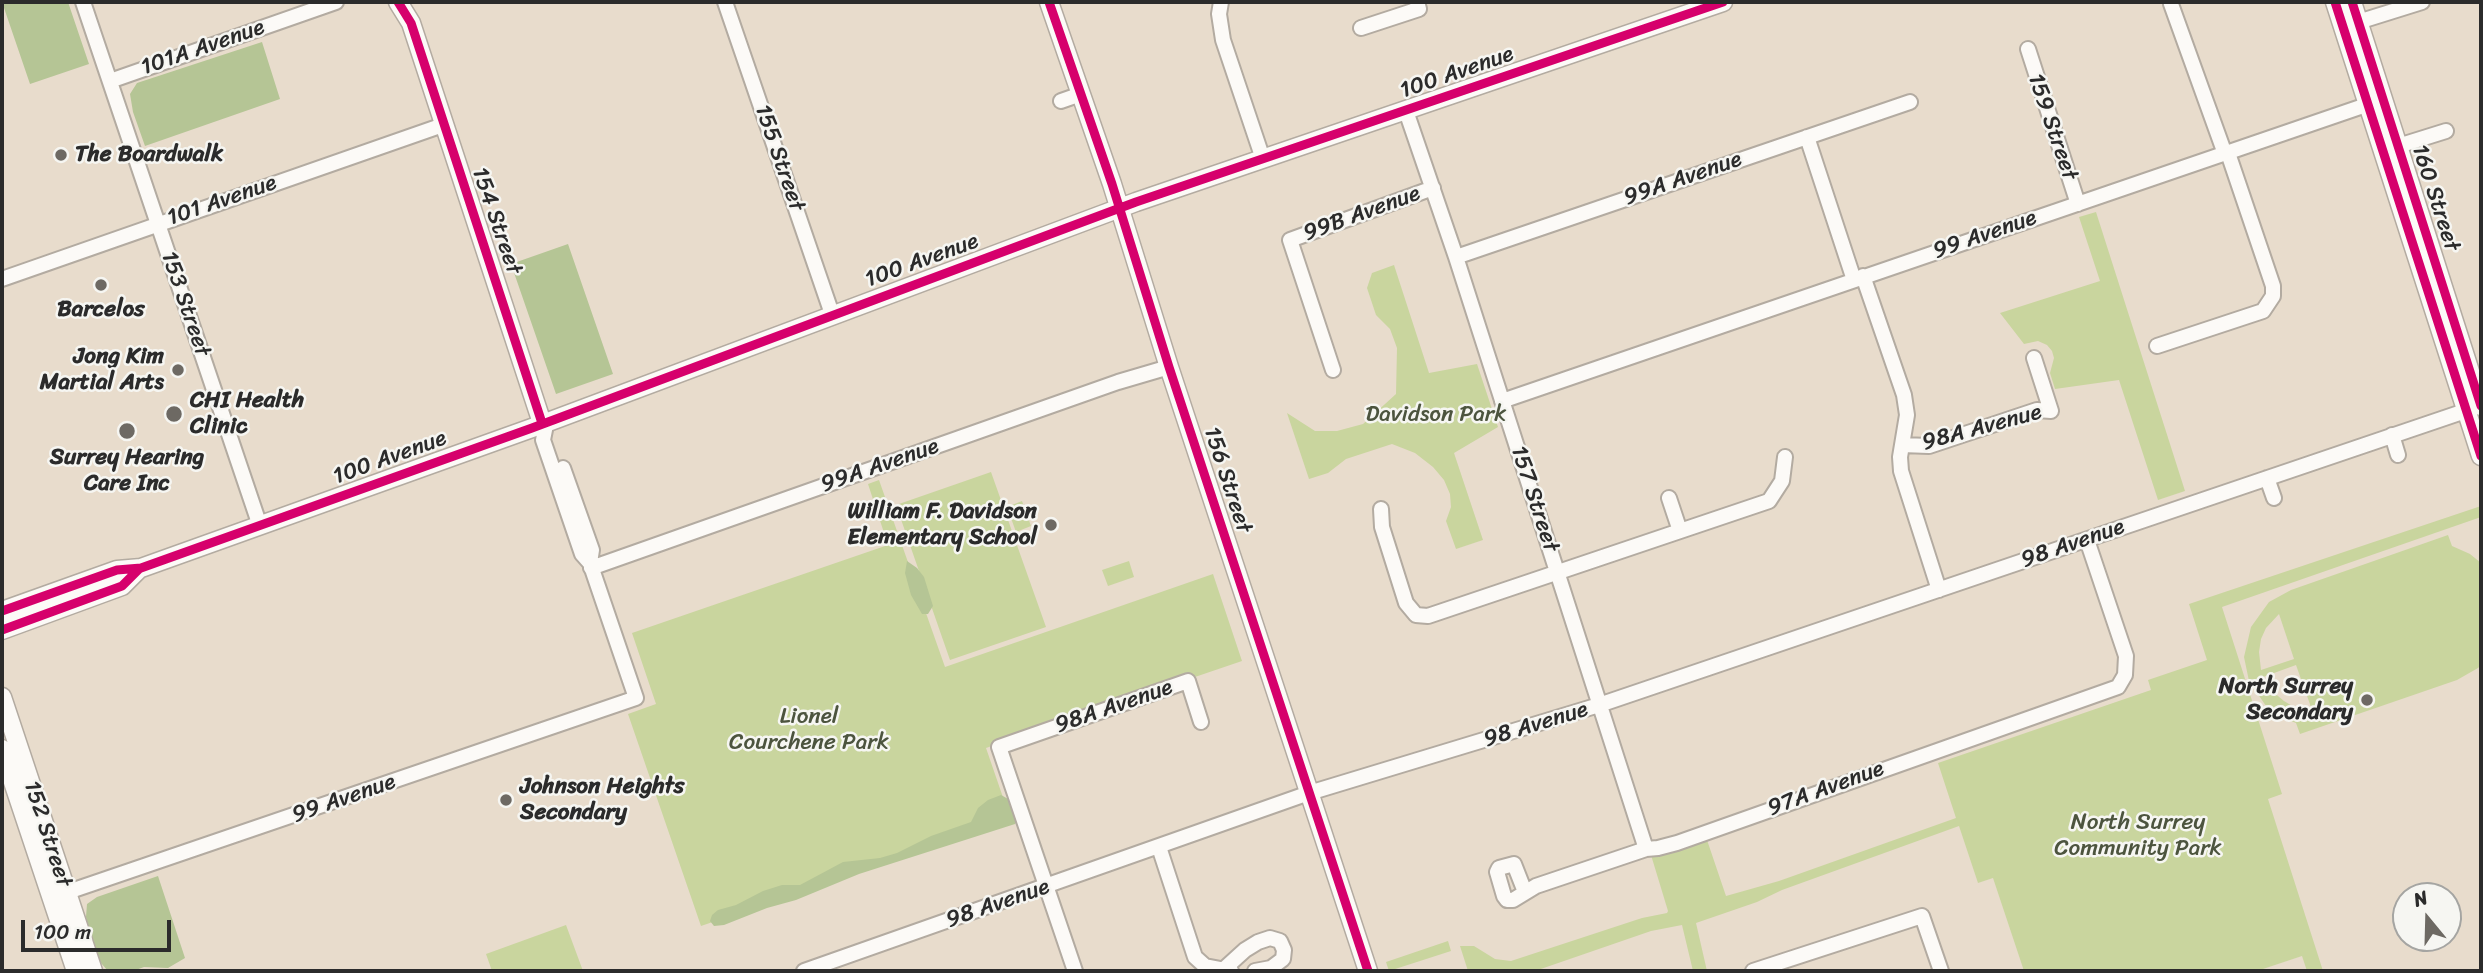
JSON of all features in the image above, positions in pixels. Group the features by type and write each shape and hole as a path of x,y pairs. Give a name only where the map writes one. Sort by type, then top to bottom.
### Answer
{"main road":[{"name":"154 Street","path":"398,2 411,23 544,427"},
{"name":"154 Street","path":"411,2 411,23"},
{"name":"156 Street","path":"1049,2 1082,94 1368,971"},
{"name":"100 Avenue","path":"2,611 117,570 139,569 544,427 832,314 1119,209 1406,111 1700,5 1723,2"},
{"name":"160 Street","path":"2335,2 2376,101 2398,146 2474,408 2481,456"},
{"name":"160 Street","path":"2352,2 2376,101 2474,408"},
{"name":"100 Avenue","path":"2,630 122,586 139,569"},
{"name":"152 Street","path":"2,697 59,895 76,971"},
{"name":"152 Street","path":"2,749 59,895 93,971"}],"street":[{"name":"153 Street","path":"83,2 260,526"},
{"name":"101A Avenue","path":"110,81 336,2"},
{"name":"155 Street","path":"725,2 832,314"},
{"path":"1221,2 1219,14 1223,40 1263,159"},
{"path":"1361,27 1419,9 1417,2"},
{"path":"2358,22 2422,2"},
{"path":"2157,346 2263,311 2273,296 2273,286 2171,4"},
{"name":"159 Street","path":"2028,49 2078,204"},
{"path":"1061,101 1082,94"},
{"name":"99 Avenue","path":"1502,401 1588,376 1858,278 2376,101"},
{"name":"99A Avenue","path":"1456,257 1910,102"},
{"name":"157 Street","path":"1406,111 1456,257 1646,849"},
{"name":"101 Avenue","path":"2,279 443,124"},
{"path":"2398,146 2446,131"},
{"path":"1807,137 1904,395 1907,415 1900,464 1903,482 1939,590"},
{"name":"99B Avenue","path":"1333,370 1290,240 1433,188"},
{"name":"98A Avenue","path":"1902,445 1936,444 2037,410 2051,411 2034,359"},
{"name":"99A Avenue","path":"591,565 1118,382 1170,367"},
{"name":"98 Avenue","path":"804,971 1309,793 1599,705 2474,408"},
{"name":"154 Street","path":"544,427 543,440 582,554 591,565 636,698"},
{"path":"2392,435 2398,455"},
{"path":"1381,509 1382,527 1404,597 1416,615 1433,615 1769,500 1782,481 1785,457"},
{"path":"2267,478 2274,498"},
{"path":"1669,498 1680,531"},
{"name":"97A Avenue","path":"1525,892 1646,849 1677,843 2118,687 2126,670 2126,656 2087,540"},
{"name":"98A Avenue","path":"1048,886 999,747 1188,681 1201,722"},
{"name":"99 Avenue","path":"59,895 636,698"},
{"path":"1159,847 1195,957 1205,966 1227,971 1245,950 1258,942 1270,938 1280,941 1284,950 1283,959 1271,968 1255,971"},
{"path":"1048,886 1075,971"},
{"path":"1753,971 1922,915 1941,971"}],"green space":[{"path":"2,2 68,2 89,64 30,84"},
{"path":"262,42 280,99 145,146 133,112 130,94 137,83"},
{"path":"2096,212 2185,491 2158,500 2119,380 2055,389 2050,373 2054,358 2052,351 2038,341 2024,344 2000,313 2100,281 2079,217"},
{"path":"568,244 613,374 556,394 511,264"},
{"name":"Davidson Park","path":"1394,265 1429,373 1477,364 1498,427 1454,453 1483,540 1456,549 1446,521 1451,507 1450,494 1444,480 1433,467 1415,453 1392,444 1346,459 1328,473 1309,479 1287,413 1315,431 1337,431 1363,424 1396,394 1397,348 1390,329 1376,315 1367,288 1372,273"},
{"path":"991,472 1046,627 950,660 896,505"},
{"name":"Lionel Courchene Park","path":"879,480 945,667 1213,574 1242,661 986,748 1007,809 1014,819 701,926 628,714 656,704 632,633 888,545 868,484"},
{"path":"1022,501 1031,526 1016,532 1007,507"},
{"name":"North Surrey Community Park","path":"2481,506 2481,517 2222,607 2282,794 2268,799 2323,971 2307,971 2302,956 2257,971 2024,971 1993,878 1978,883 1959,826 1696,923 1707,971 1693,971 1682,925 1651,931 1535,971 1468,971 1460,946 1474,946 1495,959 1511,961 1642,918 1667,913 1651,855 1667,853 1707,840 1726,896 1779,881 1956,818 1938,763 2151,690 2148,680 2207,660 2189,604"},
{"path":"2448,535 2452,546 2470,554 2481,563 2481,665 2457,680 2300,734 2296,723 2281,717 2266,706 2249,681 2244,657 2251,627 2269,602 2291,590","holes":["2279,614 2294,659 2261,670 2261,639 2266,628","2296,665 2312,710 2294,707 2284,701 2272,691 2263,677"]},
{"path":"907,561 924,577 933,606 928,614 922,614 911,595 905,573"},
{"path":"1129,561 1134,577 1108,586 1102,570"},
{"path":"1001,795 1010,800 1018,820 1015,824 859,874 724,925 714,926 710,921 718,910 736,905 763,891 782,885 800,885 843,862 880,858 897,853 931,836 971,822 978,808"},
{"path":"158,876 185,958 168,968 144,967 133,971 108,971 100,962 89,936 87,904 97,897"},
{"path":"566,925 583,971 492,971 486,954"},
{"path":"1448,941 1451,951 1389,971 1386,962"}],"cycle path":[{"path":"398,2 411,23 542,423"},
{"path":"1049,2 1112,184 1169,367 1368,971"},
{"path":"2,611 117,570 141,568 532,428 1136,202 1723,2"},
{"path":"2335,2 2481,456"},
{"path":"2352,2 2481,406"},
{"path":"2,630 122,586 139,569"}],"place":[{"name":"The Boardwalk","path":"61,155"},
{"name":"Barcelos","path":"101,285"},
{"name":"Jong Kim Martial Arts","path":"178,370"},
{"name":"CHI Health Clinic","path":"174,414"},
{"name":"Surrey Hearing Care Inc","path":"127,431"},
{"name":"William F. Davidson Elementary School","path":"1051,525"},
{"name":"North Surrey Secondary","path":"2367,700"},
{"name":"Johnson Heights Secondary","path":"506,800"}]}
